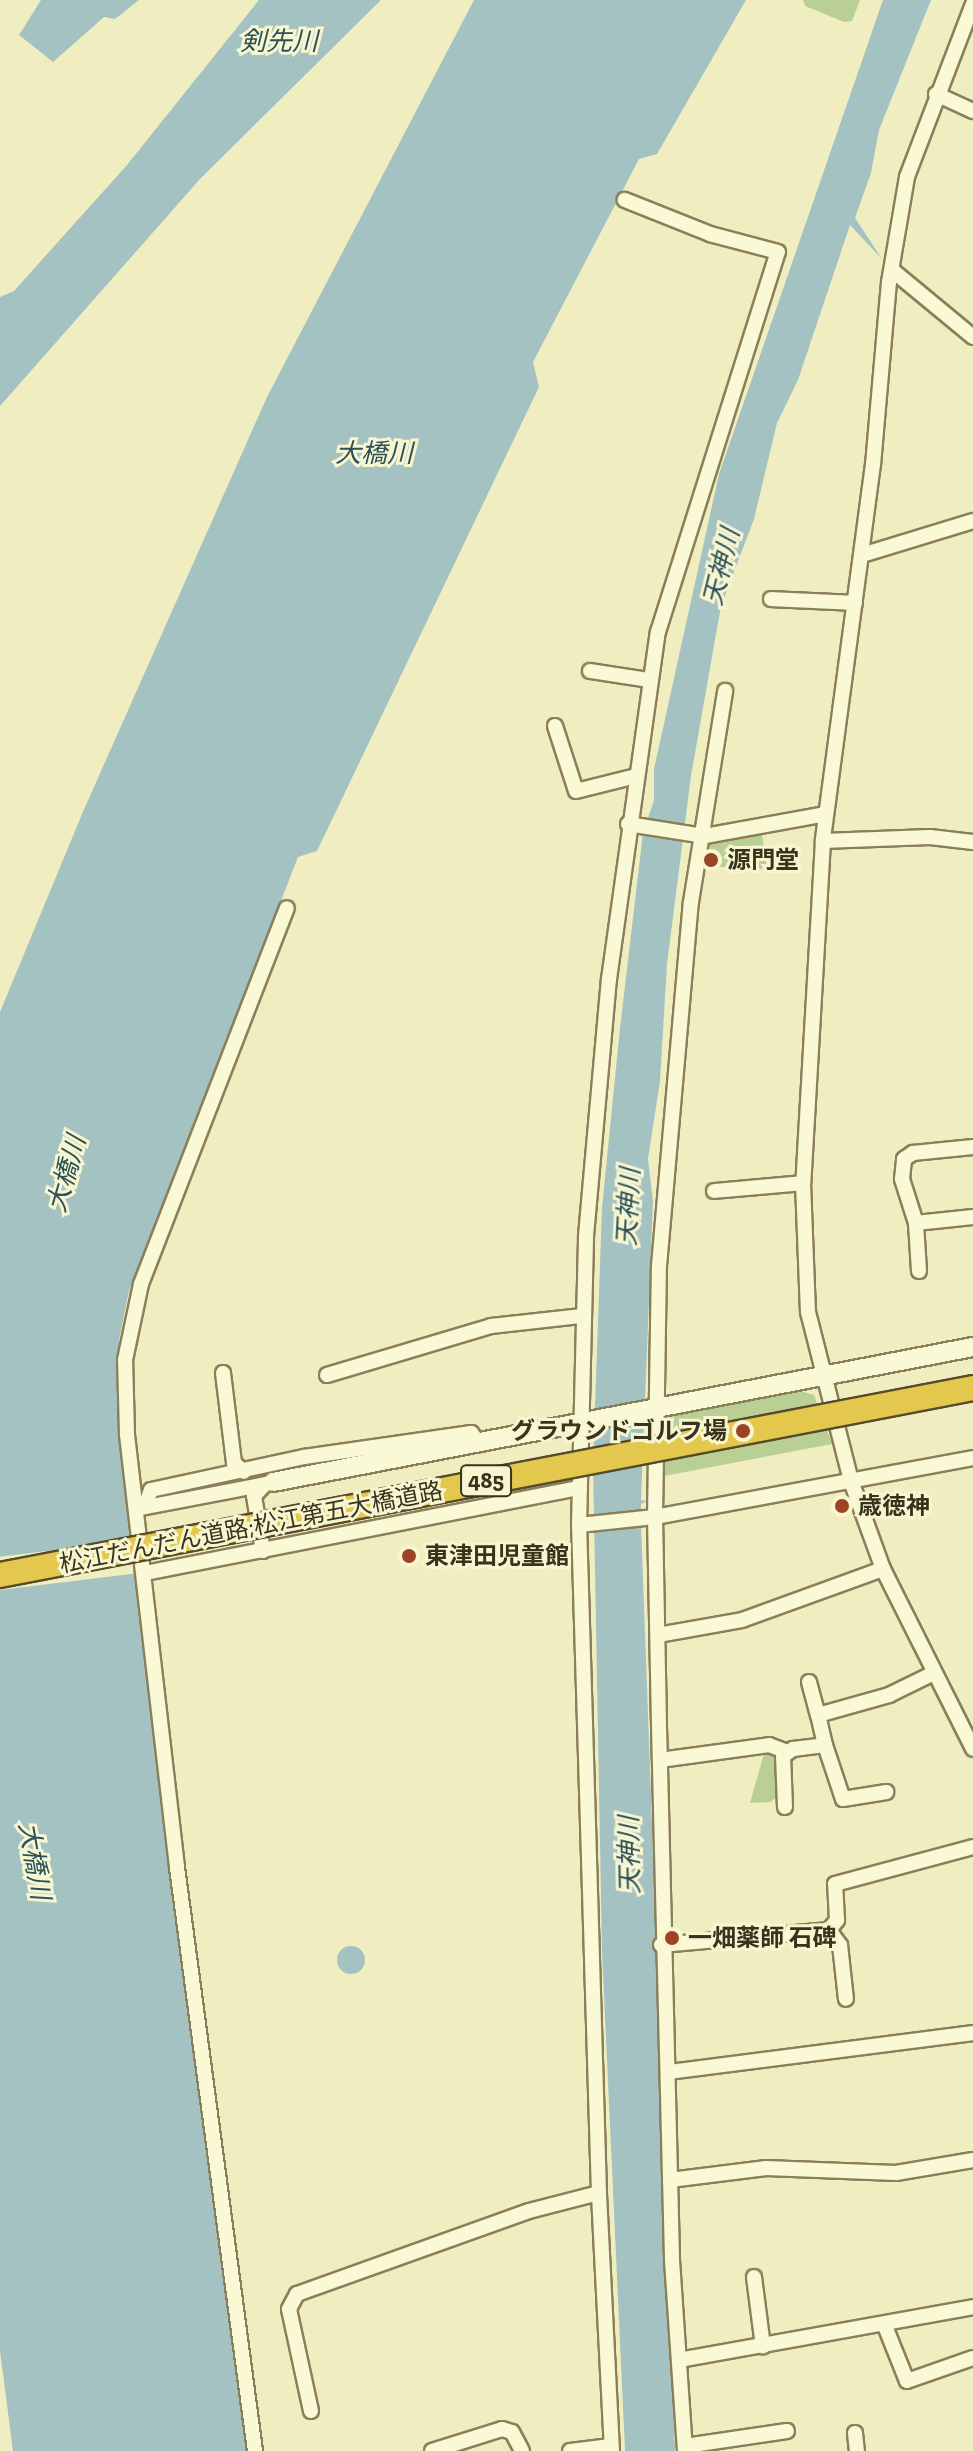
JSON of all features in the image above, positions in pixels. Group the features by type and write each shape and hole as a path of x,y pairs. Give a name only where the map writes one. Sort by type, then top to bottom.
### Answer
{"highway":[{"name":"松江だんだん道路;松江第五大橋道路","path":"0,1575 973,1388"}],"street":[{"path":"973,4 936,94 907,177 892,270 862,555 823,841 803,1183 804,1269 821,1377 851,1481 883,1569 934,1673 967,1725 973,1749"},
{"path":"936,94 973,111"},
{"path":"570,2451 611,2449 599,2193 596,1948 584,1524 580,1488 582,1316 596,1118 649,680 681,548 778,252 710,234 625,200"},
{"path":"892,270 973,337"},
{"path":"862,555 973,521"},
{"path":"771,599 855,603"},
{"path":"590,671 649,680"},
{"path":"725,691 710,766 691,902 664,1185 653,1408 652,1517 658,1635 670,2180 685,2449 787,2431"},
{"path":"555,726 576,791 636,776"},
{"path":"630,824 702,835 826,814"},
{"path":"823,841 930,837 973,842"},
{"path":"255,2451 194,2003 124,1384 132,1315 287,908"},
{"path":"919,1271 916,1223 902,1179 904,1159 913,1153 973,1147"},
{"path":"714,1191 803,1183"},
{"path":"916,1223 973,1217"},
{"path":"327,1375 491,1326 582,1316"},
{"path":"140,1508 973,1347"},
{"path":"223,1373 234,1463 244,1472"},
{"path":"140,1508 151,1490 338,1451 471,1433 479,1443"},
{"path":"584,1524 652,1517 973,1458"},
{"path":"263,1551 254,1496 269,1483"},
{"path":"145,1573 580,1488"},
{"path":"658,1635 742,1620 883,1569"},
{"path":"818,1715 889,1695 934,1673"},
{"path":"809,1682 843,1799 886,1792"},
{"path":"660,1760 769,1745 787,1752 825,1745"},
{"path":"785,1807 782,1762 787,1752"},
{"path":"664,1944 829,1930 837,1920 835,1884 973,1847"},
{"path":"829,1930 840,1945 846,1999"},
{"path":"669,2072 973,2033"},
{"path":"670,2180 766,2168 896,2173 973,2160"},
{"path":"311,2411 289,2309 297,2294 529,2211 599,2193"},
{"path":"754,2277 763,2346"},
{"path":"679,2360 885,2326 973,2307"},
{"path":"885,2326 907,2381 973,2358"},
{"path":"432,2451 502,2429 512,2432 522,2451"},
{"path":"855,2433 857,2451"}],"green space":[{"path":"803,0 860,0 852,21 844,22 805,6"},
{"path":"762,834 767,869 701,866 710,844"},
{"name":"グラウンドゴルフ場","path":"797,1390 814,1395 832,1444 659,1477 663,1416"},
{"path":"765,1750 774,1754 778,1795 771,1802 750,1803"}],"water":[{"path":"41,0 139,0 115,19 104,17 53,62 19,35"},
{"name":"剣先川","path":"259,0 381,0 200,179 0,406 0,297 14,291 127,165"},
{"name":"大橋川","path":"474,0 746,0 657,154 639,159 533,362 539,387 317,851 298,857 129,1291 119,1340 119,1389 199,2095 247,2451 13,2451 0,2351 0,1012 82,814 267,397"},
{"name":"天神川","path":"883,0 931,0 879,130 871,173 855,218 882,259 850,225 798,380 777,423 754,519 721,606 691,776 667,964 660,1081 648,1159 653,1201 641,1500 647,1501 641,1504 641,1523 675,2451 625,2451 602,1951 593,1463 602,1208 620,1028 643,833 654,800 654,769 719,474"},
{"path":"351,1946 361,1950 365,1960 361,1970 351,1974 341,1970 337,1960 341,1950"}],"pier":[{"path":"137,1540 141,1573 2,1590 0,1557"}],"place":[{"name":"源門堂","path":"711,860"},
{"name":"グラウンドゴルフ場","path":"743,1431"},
{"name":"歳徳神","path":"842,1506"},
{"name":"東津田児童館","path":"409,1556"},
{"name":"一畑薬師 石碑","path":"672,1938"}]}
